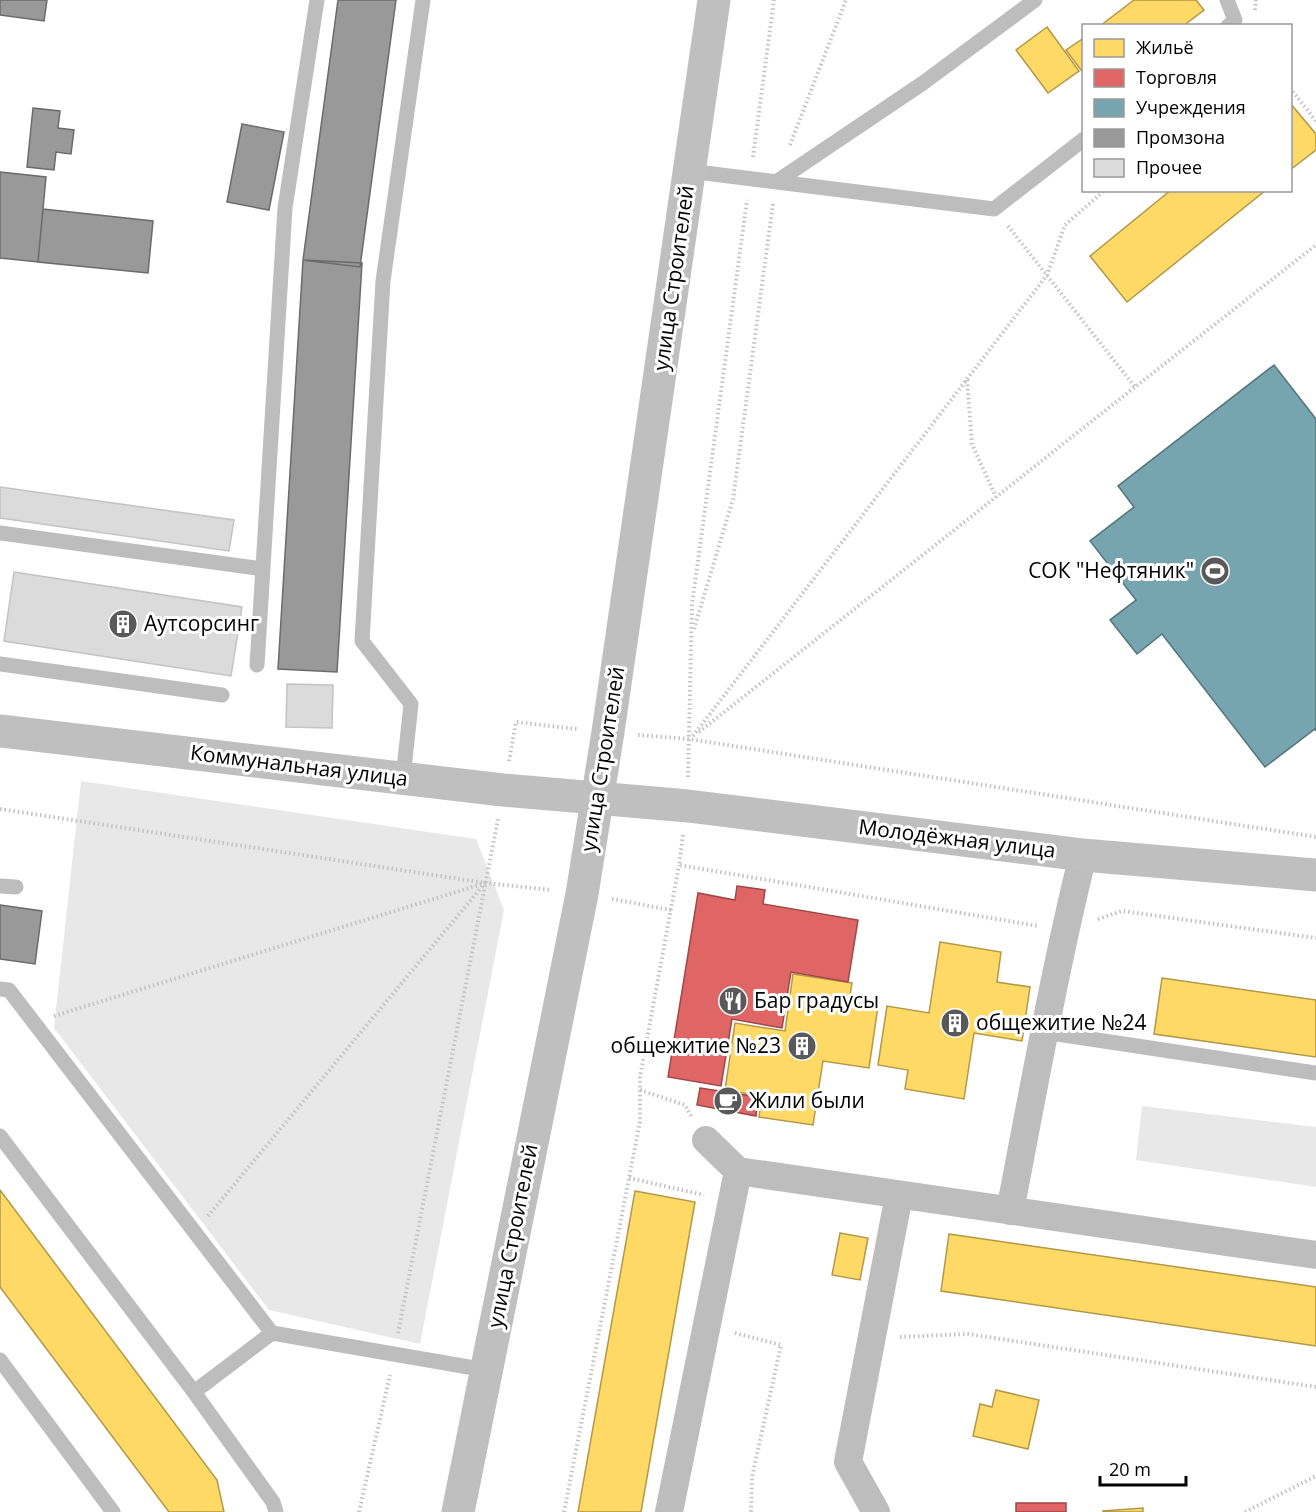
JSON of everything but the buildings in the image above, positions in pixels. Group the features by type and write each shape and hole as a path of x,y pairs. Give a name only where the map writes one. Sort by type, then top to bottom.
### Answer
{"main road":[{"name":"улица Строителей","path":"458,1512 582,894 598,798 714,0"},
{"name":"Коммунальная улица","path":"0,731 503,790 598,798"},
{"name":"Молодёжная улица","path":"598,798 688,806 1083,855 1316,875"}],"street":[{"path":"1010,1211 1044,1032 1083,855"},
{"path":"706,1140 738,1171 1316,1255"},
{"path":"669,1512 738,1171"},
{"path":"876,1512 848,1462 899,1195"}],"lane":[{"path":"257,665 285,208 317,0"},
{"path":"403,778 411,704 362,641 383,281 423,0"},
{"path":"776,182 923,83 1035,0"},
{"path":"1227,0 1235,20 1230,24"},
{"path":"689,171 994,209 1082,140"},
{"path":"0,533 263,569"},
{"path":"0,664 222,695"},
{"path":"0,886 16,887"},
{"path":"0,989 9,990 272,1333 486,1370"},
{"path":"1044,1032 1316,1073"},
{"path":"0,1136 194,1392 273,1502 276,1512"},
{"path":"194,1392 272,1333"},
{"path":"0,1360 113,1512"}],"path":[{"path":"564,1512 640,1122 640,1077 688,806 692,605 774,0"},
{"path":"692,635 733,499 776,182 846,0"},
{"path":"1292,91 1316,121"},
{"path":"691,738 1047,275 1065,225 1103,192"},
{"path":"994,209 1135,387"},
{"path":"691,738 1316,244"},
{"path":"967,379 972,444 996,497"},
{"path":"691,738 1316,837"},
{"path":"359,1512 394,1354 503,790"},
{"path":"0,809 486,883 582,894 670,910"},
{"path":"679,865 1065,930 1122,911 1316,938"},
{"path":"33,1022 486,883"},
{"path":"195,1232 486,883"},
{"path":"640,1090 685,1105 706,1140"},
{"path":"629,1178 704,1194 702,1206"},
{"path":"707,1326 781,1345 752,1477 751,1512"},
{"path":"872,1338 968,1334 1316,1388"},
{"path":"1245,1512 1316,1476"}],"shaded area":[{"path":"81,781 476,839 504,910 420,1344 269,1310 54,1028"},
{"path":"1142,1106 1316,1127 1316,1187 1136,1160"}],"place":[{"name":"СОК \"Нефтяник\"","path":"1215,571"},
{"name":"Аутсорсинг","path":"123,624"},
{"name":"Бар градусы","path":"733,1001"},
{"name":"общежитие №24","path":"955,1023"},
{"name":"общежитие №23","path":"802,1046"},
{"name":"Жили были","path":"728,1101"}]}
